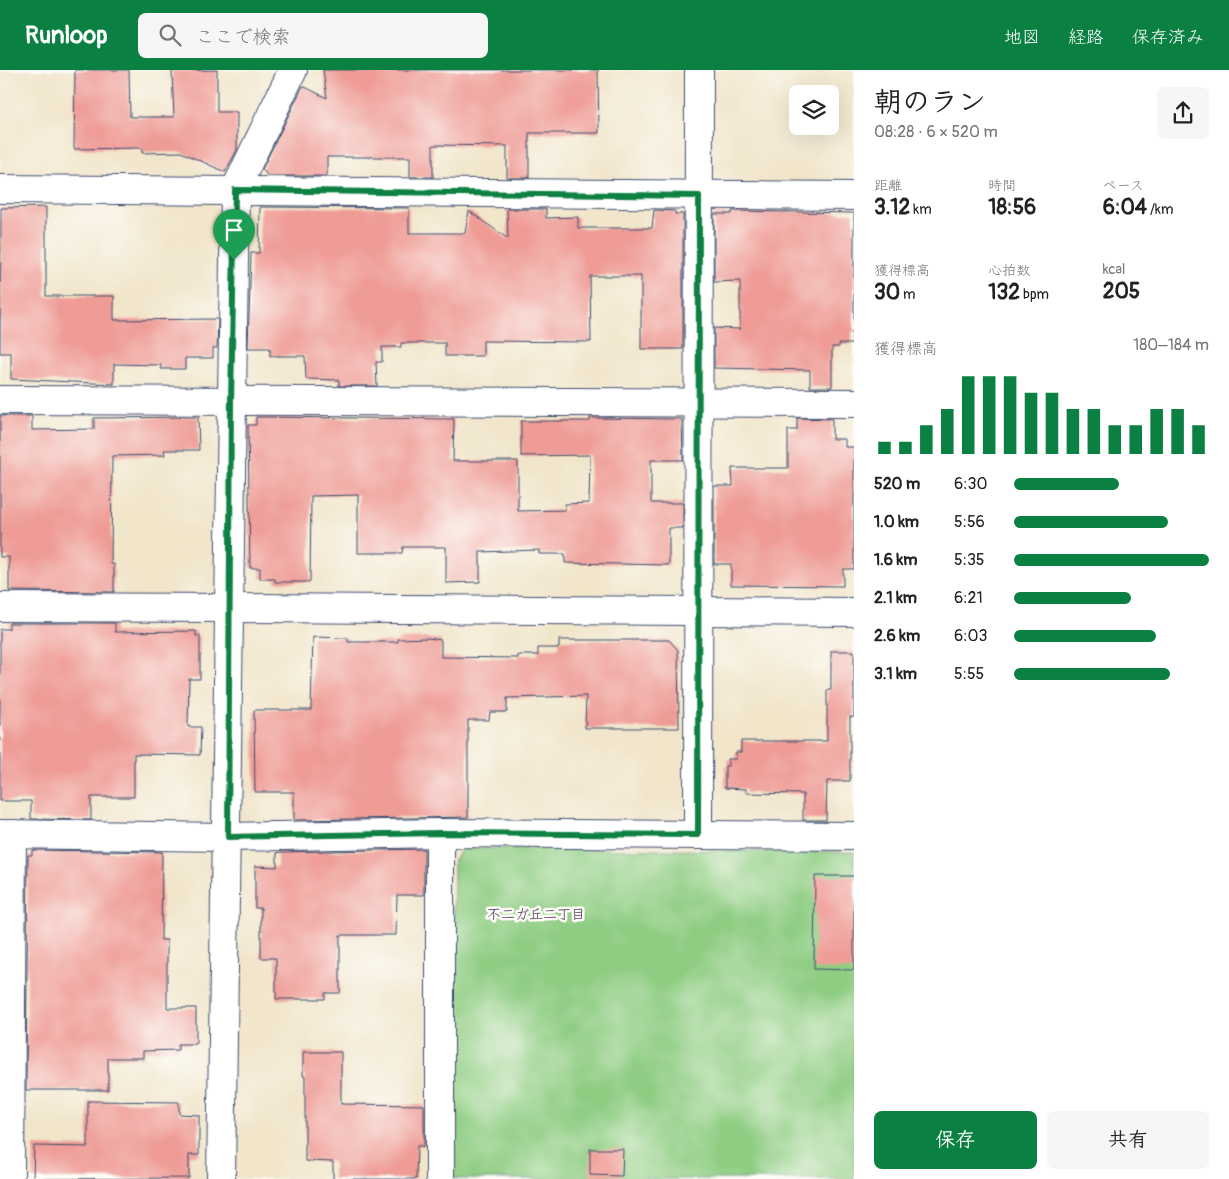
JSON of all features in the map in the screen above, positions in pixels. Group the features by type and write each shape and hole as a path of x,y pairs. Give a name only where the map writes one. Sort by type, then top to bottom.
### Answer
{"street":[{"path":"221,1179 228,837 231,402 235,190 293,70"},
{"path":"698,835 699,610 697,402 699,70"},
{"path":"0,189 854,196"},
{"path":"0,400 854,403"},
{"path":"0,607 854,612"},
{"path":"440,833 440,1179"},
{"path":"10,1179 6,1016 6,834 228,837 440,833 854,836"}],"green space":[{"path":"463,848 854,852 854,1179 456,1179 453,1176 454,859"}],"building":[{"path":"75,70 129,70 130,117 174,117 172,71 217,70 217,112 237,112 237,150 225,172 181,152 142,153 142,148 74,149"},
{"path":"323,70 598,70 599,133 529,133 529,178 507,178 507,146 433,145 433,177 410,177 410,157 327,157 327,176 268,176 262,169 303,86 327,98"},
{"path":"46,207 46,296 114,296 114,320 218,319 217,348 213,348 213,358 185,358 185,369 161,369 161,365 114,364 114,384 11,379 11,353 0,353 1,208"},
{"path":"260,207 409,208 409,233 465,233 469,211 508,239 507,209 546,209 546,218 578,217 578,228 652,228 654,210 675,211 675,214 683,214 683,349 641,349 641,276 590,276 591,342 483,341 483,356 445,356 445,343 401,343 401,347 382,347 382,362 376,362 377,386 339,386 339,380 306,379 305,356 270,356 270,348 248,348 251,253 259,253"},
{"path":"732,211 854,213 854,332 852,332 852,344 839,344 839,347 832,347 832,387 810,387 810,370 714,368 714,328 740,329 740,281 714,282 714,214 732,214"},
{"path":"0,416 32,416 32,430 94,429 94,418 198,417 199,450 164,450 165,455 112,456 111,564 114,564 114,592 9,591 9,557 0,557"},
{"path":"256,417 454,419 453,461 518,461 518,511 565,510 565,504 589,503 590,455 521,456 521,421 590,421 590,418 682,419 683,460 651,460 651,503 683,503 683,528 669,528 669,565 565,563 565,554 539,554 539,550 480,552 480,582 446,583 446,547 403,547 402,553 358,553 358,495 311,496 310,582 275,582 275,579 260,579 260,568 250,568 248,425 256,425"},
{"path":"797,418 832,419 832,439 845,439 845,447 854,447 854,569 843,569 843,586 731,585 731,564 714,564 714,486 733,486 732,468 788,468 788,430 797,430"},
{"path":"9,623 115,623 115,632 196,631 196,636 200,636 200,679 189,679 188,727 201,727 200,755 134,754 134,797 91,797 91,820 31,819 31,801 0,801 0,629 9,629"},
{"path":"313,637 348,638 348,642 398,642 398,639 428,638 441,640 441,657 518,658 518,655 538,655 538,648 559,648 559,640 669,640 678,650 679,728 585,728 586,696 507,698 507,712 490,712 489,720 468,720 468,817 294,820 294,792 255,792 254,710 311,710"},
{"path":"831,651 854,651 854,717 850,717 850,781 827,781 826,820 803,820 803,794 746,793 746,789 725,788 725,766 728,766 728,759 736,759 736,752 741,752 741,741 827,741 827,690 831,690"},
{"path":"424,849 424,895 397,895 396,935 340,935 340,993 325,993 325,999 276,999 276,958 261,958 261,908 255,908 255,866 277,867 277,853 282,852"},
{"path":"32,850 162,852 161,940 167,940 167,1008 196,1008 196,1044 178,1044 178,1050 143,1051 143,1058 108,1058 108,1090 26,1090 28,855 32,855"},
{"path":"815,876 854,876 854,970 814,969"},
{"path":"303,1052 341,1052 341,1104 424,1105 424,1146 417,1146 416,1179 333,1179 333,1162 305,1161 305,1076 303,1076"},
{"path":"88,1101 179,1102 179,1114 199,1115 199,1155 189,1155 189,1178 33,1179 34,1146 88,1147"},
{"path":"590,1149 623,1149 622,1176 590,1175"}],"district":[{"name":"不二ガ丘二丁目","path":"536,914"}],"route":[{"path":"235,190 699,196 697,402 699,610 698,835 440,833 228,837 231,402 234,260 235,190"}]}
